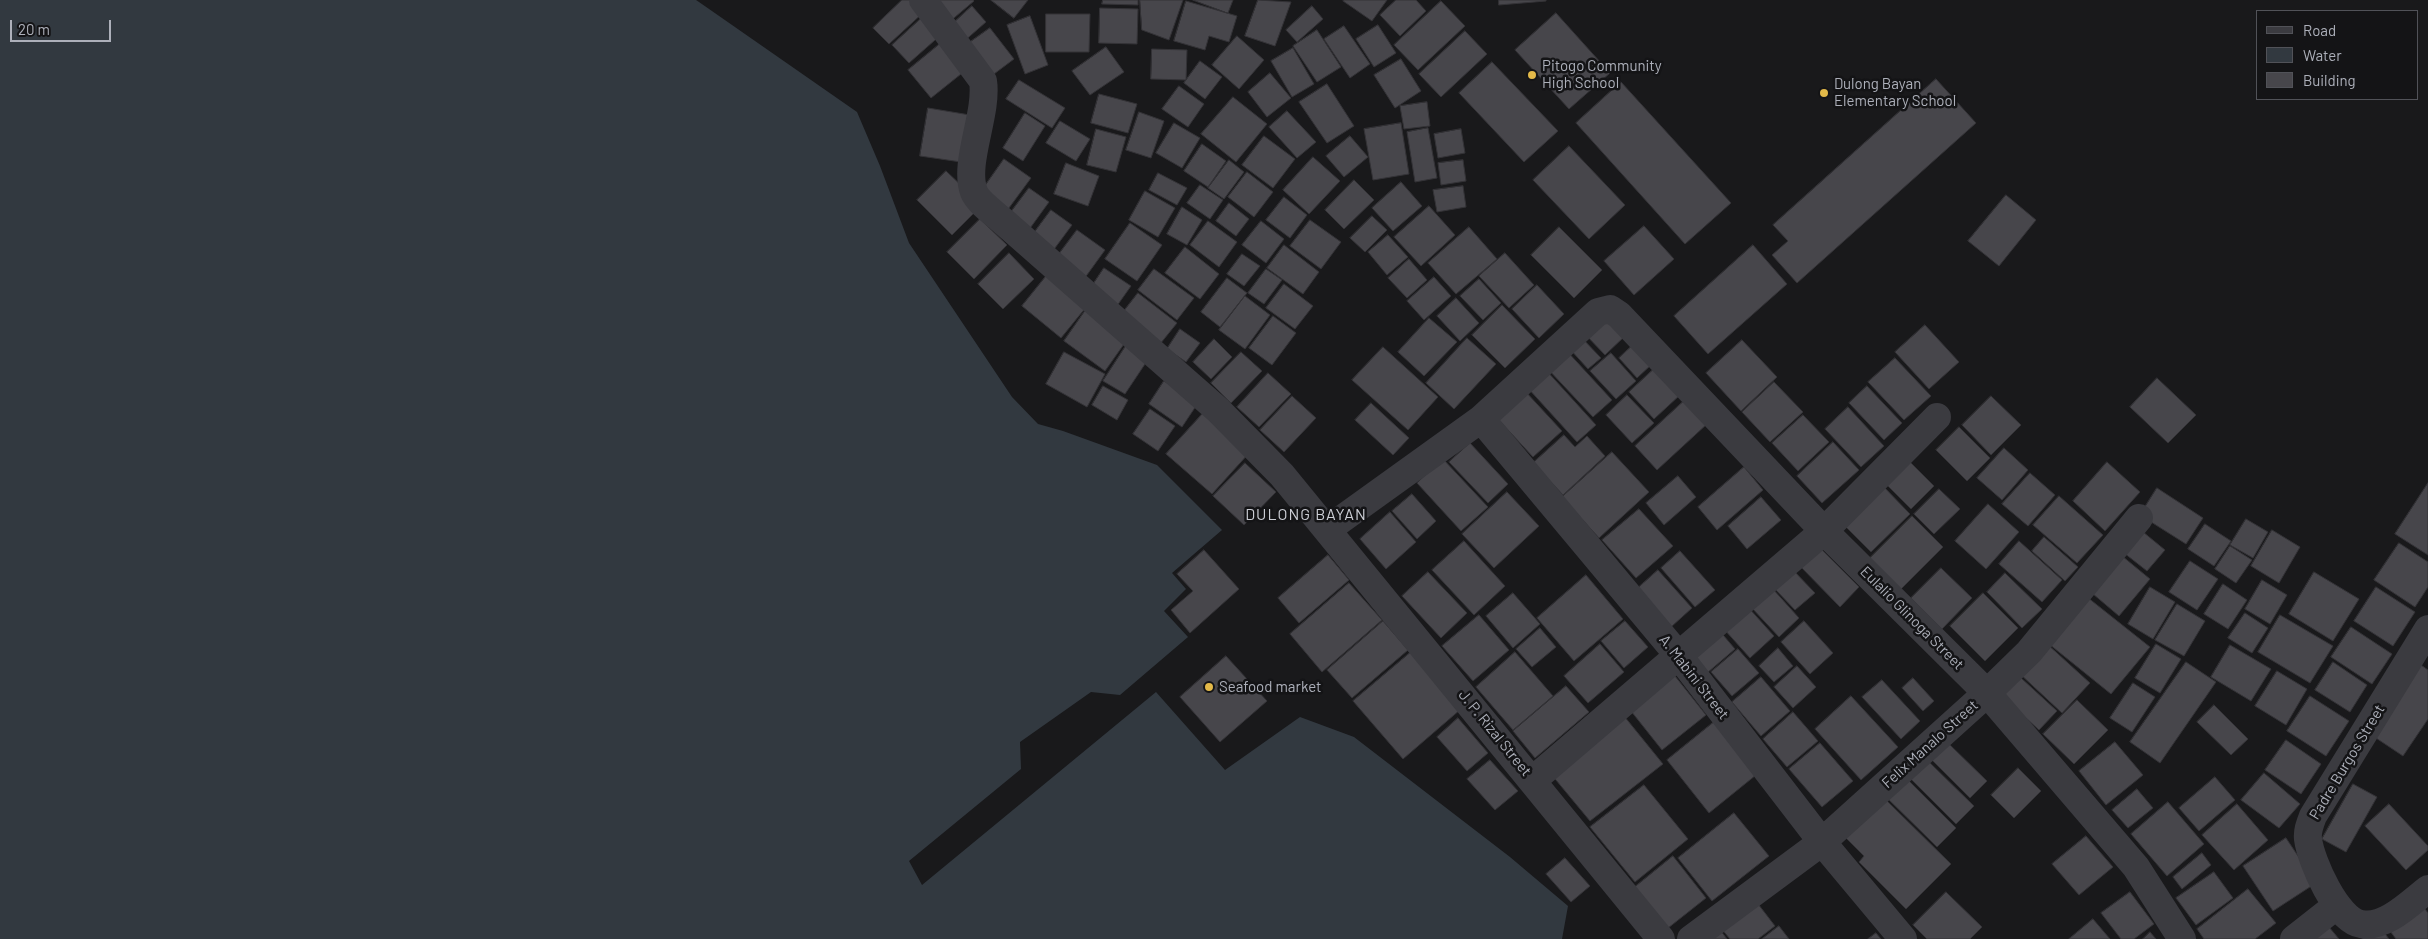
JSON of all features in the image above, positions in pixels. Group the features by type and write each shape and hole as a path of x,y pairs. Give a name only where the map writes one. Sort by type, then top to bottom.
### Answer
{"street":[{"name":"J. P. Rizal Street","path":"923,0 983,81 984,95 971,177 974,194 1218,410 1282,475 1661,939"},
{"name":"Eulalio Glinoga Street","path":"1481,419 1598,312 1610,309 1619,315 1824,531 1987,693 2136,867 2182,939"},
{"path":"1533,780 1824,531 1936,417"},
{"path":"1328,529 1481,419"},
{"name":"A. Mabini Street","path":"1481,419 1679,656 1822,842 1903,939"},
{"name":"Felix Manalo Street","path":"1691,939 1822,842 1987,693 2029,652 2139,518"},
{"name":"Padre Burgos Street","path":"2336,906 2319,871 2308,840 2310,824 2428,630"},
{"path":"2294,939 2336,906 2353,921 2362,924 2372,924 2380,922 2400,910 2428,889"}],"water":[{"path":"0,0 696,0 857,112 909,243 1012,397 1038,424 1063,431 1157,465 1222,530 1172,573 1186,589 1164,611 1188,637 1120,695 1091,692 1020,742 1021,769 909,861 922,885 1156,692 1225,770 1300,717 1354,737 1510,857 1568,906 1562,939 0,939"}],"building":[{"path":"902,0 915,0 925,11 889,44 873,28"},
{"path":"928,0 973,0 974,1 948,23"},
{"path":"991,0 1028,0 1014,18"},
{"path":"1103,0 1138,0 1138,5 1102,4"},
{"path":"1140,0 1183,0 1169,40 1142,30"},
{"path":"1193,0 1233,0 1228,13"},
{"path":"1258,0 1291,2 1275,46 1245,36"},
{"path":"1344,0 1387,0 1372,21"},
{"path":"1396,0 1416,0 1426,11 1400,36 1380,15"},
{"path":"1499,0 1546,0 1546,1 1499,5"},
{"path":"1186,1 1237,16 1229,42 1209,36 1205,50 1174,41"},
{"path":"1441,1 1465,26 1418,70 1394,45"},
{"path":"972,6 986,22 962,43 948,28"},
{"path":"1312,6 1323,19 1297,42 1286,30"},
{"path":"1100,8 1138,9 1137,44 1099,43"},
{"path":"1556,13 1610,73 1569,109 1515,50"},
{"path":"926,14 943,33 909,63 892,45"},
{"path":"1046,14 1090,14 1089,52 1046,52"},
{"path":"1030,16 1048,65 1025,74 1007,25"},
{"path":"1378,25 1396,53 1374,67 1356,39"},
{"path":"1344,26 1370,64 1350,78 1324,39"},
{"path":"990,28 1014,59 990,77 966,45"},
{"path":"1317,30 1341,67 1317,82 1293,46"},
{"path":"1465,31 1487,54 1441,97 1419,74"},
{"path":"1237,36 1264,60 1239,89 1212,65"},
{"path":"947,38 971,66 931,98 908,70"},
{"path":"1106,47 1124,72 1090,95 1072,71"},
{"path":"1293,48 1314,84 1292,97 1271,61"},
{"path":"1152,49 1187,50 1186,80 1151,79"},
{"path":"1401,59 1421,91 1395,108 1374,75"},
{"path":"1200,61 1222,77 1205,99 1184,83"},
{"path":"1492,62 1558,131 1524,162 1459,93"},
{"path":"1270,73 1291,98 1267,117 1248,92"},
{"path":"1936,79 1976,123 1797,283 1772,255 1788,241 1773,225"},
{"path":"1019,80 1065,108 1052,128 1006,99"},
{"path":"1621,82 1731,203 1685,244 1576,123"},
{"path":"1327,84 1354,126 1327,143 1299,102"},
{"path":"1179,86 1204,104 1188,127 1162,109"},
{"path":"1099,94 1137,104 1128,133 1091,123"},
{"path":"1233,97 1267,124 1236,162 1201,134"},
{"path":"1427,102 1430,126 1404,129 1400,106"},
{"path":"928,108 976,116 968,163 920,156"},
{"path":"1287,111 1316,142 1297,158 1269,127"},
{"path":"1139,112 1164,121 1151,158 1126,150"},
{"path":"1025,113 1045,126 1023,161 1003,148"},
{"path":"1060,121 1090,139 1076,161 1046,143"},
{"path":"1174,123 1200,138 1182,168 1156,153"},
{"path":"1401,123 1409,174 1373,180 1364,129"},
{"path":"1428,128 1437,178 1415,182 1407,132"},
{"path":"1096,129 1126,137 1116,172 1087,165"},
{"path":"1461,129 1465,153 1438,158 1434,134"},
{"path":"1264,136 1295,159 1273,188 1242,165"},
{"path":"1350,136 1368,157 1344,177 1326,156"},
{"path":"1202,144 1226,161 1208,187 1184,171"},
{"path":"1569,146 1625,205 1589,239 1533,180"},
{"path":"1313,157 1340,181 1309,214 1283,190"},
{"path":"1004,159 1031,178 1006,212 980,193"},
{"path":"1229,160 1244,172 1224,199 1208,188"},
{"path":"1463,160 1466,181 1441,185 1438,163"},
{"path":"1066,163 1099,176 1088,206 1054,194"},
{"path":"946,171 982,205 952,235 917,200"},
{"path":"1247,172 1273,192 1254,217 1228,197"},
{"path":"1158,173 1187,188 1177,205 1149,190"},
{"path":"1354,180 1374,200 1344,229 1325,210"},
{"path":"1401,182 1422,206 1393,231 1372,208"},
{"path":"1200,185 1223,200 1210,219 1187,203"},
{"path":"1463,186 1466,207 1437,212 1433,190"},
{"path":"1029,188 1049,202 1028,231 1008,216"},
{"path":"1145,191 1175,208 1158,237 1129,220"},
{"path":"2006,195 2036,220 1999,266 1968,241"},
{"path":"1284,197 1307,215 1290,238 1266,220"},
{"path":"1229,203 1249,219 1236,236 1216,221"},
{"path":"1429,206 1455,235 1421,266 1394,237"},
{"path":"1182,207 1202,220 1187,245 1167,234"},
{"path":"1051,210 1072,225 1052,252 1031,237"},
{"path":"1372,216 1387,230 1365,252 1350,238"},
{"path":"980,219 1007,245 974,279 947,252"},
{"path":"1310,220 1341,242 1321,269 1290,246"},
{"path":"1208,221 1237,242 1219,267 1190,245"},
{"path":"1261,221 1284,239 1266,263 1242,245"},
{"path":"1130,223 1162,245 1137,281 1105,259"},
{"path":"1644,226 1674,259 1634,295 1604,261"},
{"path":"1469,227 1497,259 1456,294 1428,263"},
{"path":"1559,227 1602,270 1574,298 1531,255"},
{"path":"1077,230 1105,250 1084,279 1056,258"},
{"path":"1388,235 1408,257 1387,275 1368,252"},
{"path":"1284,245 1319,272 1303,294 1267,268"},
{"path":"1753,245 1787,284 1708,354 1674,316"},
{"path":"1185,247 1219,274 1200,299 1165,273"},
{"path":"1009,253 1034,279 1003,309 978,284"},
{"path":"1505,253 1534,285 1509,308 1479,276"},
{"path":"1242,254 1260,266 1244,286 1227,274"},
{"path":"1409,259 1427,280 1407,298 1388,278"},
{"path":"1104,268 1131,286 1114,310 1088,292"},
{"path":"1154,269 1194,298 1177,320 1138,290"},
{"path":"1266,269 1282,280 1264,304 1248,293"},
{"path":"1047,275 1087,306 1061,338 1022,306"},
{"path":"1434,277 1451,296 1424,320 1407,301"},
{"path":"1227,278 1247,293 1220,327 1201,312"},
{"path":"1479,279 1501,303 1483,320 1460,296"},
{"path":"1284,284 1313,306 1295,329 1266,308"},
{"path":"1537,285 1564,314 1539,338 1512,309"},
{"path":"1138,293 1177,323 1156,349 1117,320"},
{"path":"1245,296 1270,315 1245,349 1219,330"},
{"path":"1456,298 1479,323 1460,341 1437,316"},
{"path":"1502,305 1535,339 1505,368 1472,335"},
{"path":"1087,308 1129,337 1105,371 1064,341"},
{"path":"1604,314 1625,336 1605,355 1583,332"},
{"path":"1273,316 1296,333 1272,365 1249,348"},
{"path":"1429,318 1457,342 1424,376 1398,352"},
{"path":"1925,325 1959,362 1929,389 1895,352"},
{"path":"1180,329 1200,343 1186,362 1167,349"},
{"path":"1581,337 1601,358 1588,369 1569,348"},
{"path":"1467,338 1496,364 1454,409 1426,383"},
{"path":"1214,339 1232,357 1211,379 1193,362"},
{"path":"1742,340 1777,377 1741,411 1706,373"},
{"path":"1129,341 1151,355 1125,394 1103,381"},
{"path":"1633,345 1651,365 1637,378 1619,358"},
{"path":"1383,347 1438,397 1408,430 1352,380"},
{"path":"1565,349 1612,400 1593,417 1546,367"},
{"path":"1064,352 1105,374 1087,407 1046,384"},
{"path":"1241,352 1262,371 1231,403 1211,383"},
{"path":"1611,353 1636,381 1616,399 1590,371"},
{"path":"1895,358 1931,396 1904,420 1868,382"},
{"path":"1655,368 1680,395 1654,419 1629,392"},
{"path":"1545,369 1596,425 1577,442 1526,386"},
{"path":"1268,373 1291,394 1259,427 1237,407"},
{"path":"2157,378 2196,415 2168,443 2130,407"},
{"path":"1164,381 1198,403 1182,427 1149,404"},
{"path":"1774,382 1803,412 1770,442 1742,412"},
{"path":"1103,386 1128,400 1117,420 1092,405"},
{"path":"1867,386 1902,423 1884,440 1849,403"},
{"path":"1525,391 1562,431 1533,457 1496,417"},
{"path":"1627,395 1654,423 1632,443 1606,415"},
{"path":"1292,396 1316,418 1284,452 1260,430"},
{"path":"1991,396 2021,425 1991,455 1962,425"},
{"path":"1685,400 1707,424 1657,470 1635,446"},
{"path":"1371,403 1409,438 1393,455 1355,420"},
{"path":"1848,407 1884,446 1861,467 1825,429"},
{"path":"1150,409 1175,426 1158,451 1133,434"},
{"path":"1205,411 1250,452 1212,494 1166,454"},
{"path":"1803,415 1829,442 1798,471 1772,443"},
{"path":"1959,427 1990,458 1967,481 1936,450"},
{"path":"1564,435 1575,447 1587,436 1605,456 1563,495 1533,463"},
{"path":"1833,442 1859,470 1822,503 1797,476"},
{"path":"1470,443 1508,484 1488,503 1449,462"},
{"path":"2004,448 2028,470 2002,500 1977,478"},
{"path":"1612,452 1649,492 1599,538 1562,497"},
{"path":"1905,457 1934,486 1911,509 1882,480"},
{"path":"1443,459 1488,507 1461,531 1417,483"},
{"path":"2107,462 2140,492 2105,531 2073,501"},
{"path":"1245,463 1276,492 1244,525 1213,496"},
{"path":"1744,467 1763,490 1717,530 1698,507"},
{"path":"2030,473 2055,495 2028,526 2002,504"},
{"path":"1678,476 1696,497 1664,525 1646,503"},
{"path":"2428,483 2428,555 2395,534"},
{"path":"1882,485 1910,514 1871,552 1843,524"},
{"path":"2157,488 2203,518 2186,544 2140,515"},
{"path":"1939,489 1960,509 1934,534 1914,514"},
{"path":"1507,492 1539,526 1494,568 1462,534"},
{"path":"1412,494 1436,521 1417,539 1392,511"},
{"path":"2059,496 2103,535 2077,563 2033,525"},
{"path":"1761,497 1781,520 1747,549 1728,526"},
{"path":"1988,504 2019,532 1986,569 1955,541"},
{"path":"1639,509 1673,546 1636,578 1602,540"},
{"path":"1390,512 1416,542 1386,569 1360,539"},
{"path":"1912,516 1943,547 1901,589 1870,558"},
{"path":"2246,519 2268,532 2253,558 2230,545"},
{"path":"2205,524 2231,541 2214,566 2188,549"},
{"path":"2137,527 2165,550 2147,571 2119,549"},
{"path":"2272,530 2300,547 2279,583 2251,566"},
{"path":"2044,537 2078,567 2065,581 2032,551"},
{"path":"1464,541 1505,586 1474,615 1432,570"},
{"path":"2019,541 2062,580 2042,602 1999,564"},
{"path":"2399,543 2428,562 2428,587 2415,607 2374,580"},
{"path":"1817,545 1859,587 1840,607 1798,564"},
{"path":"2230,546 2252,560 2236,583 2215,569"},
{"path":"1204,550 1239,589 1190,633 1171,610 1193,591 1177,574"},
{"path":"1680,551 1715,590 1695,607 1661,568"},
{"path":"2116,551 2150,579 2119,616 2086,588"},
{"path":"1328,555 1349,580 1299,623 1278,598"},
{"path":"2190,561 2218,579 2197,610 2169,592"},
{"path":"1941,568 1972,598 1942,629 1911,598"},
{"path":"1658,570 1692,608 1671,627 1638,588"},
{"path":"1793,570 1815,593 1795,610 1774,588"},
{"path":"1428,572 1467,613 1441,638 1402,596"},
{"path":"2314,572 2359,599 2333,641 2289,614"},
{"path":"2005,573 2042,609 2022,628 1987,592"},
{"path":"1586,575 1623,619 1574,661 1537,618"},
{"path":"2262,580 2287,595 2270,624 2245,609"},
{"path":"1349,583 1382,620 1322,672 1290,634"},
{"path":"2223,584 2247,600 2228,629 2204,614"},
{"path":"2150,587 2175,602 2153,639 2128,624"},
{"path":"2376,587 2415,612 2393,646 2354,621"},
{"path":"1772,588 1799,618 1779,637 1751,607"},
{"path":"1513,593 1540,624 1513,648 1486,616"},
{"path":"1983,593 2018,628 1985,661 1950,626"},
{"path":"2087,597 2150,647 2111,694 2049,644"},
{"path":"2177,604 2205,621 2184,656 2155,640"},
{"path":"1747,606 1774,636 1750,658 1723,628"},
{"path":"2245,613 2268,628 2252,653 2228,638"},
{"path":"1479,615 1509,650 1473,681 1442,646"},
{"path":"2280,615 2333,646 2310,683 2258,652"},
{"path":"1383,621 1408,650 1352,698 1327,670"},
{"path":"1625,621 1648,647 1624,668 1601,641"},
{"path":"1804,621 1833,653 1810,674 1781,642"},
{"path":"2351,627 2392,654 2372,684 2331,657"},
{"path":"1540,628 1556,647 1532,667 1516,649"},
{"path":"1718,629 1735,649 1707,673 1690,653"},
{"path":"2046,643 2090,683 2062,713 2019,673"},
{"path":"1600,644 1624,672 1588,703 1564,676"},
{"path":"2156,644 2181,659 2160,693 2135,678"},
{"path":"2230,645 2271,669 2251,701 2211,677"},
{"path":"1778,648 1793,666 1774,682 1759,666"},
{"path":"1738,649 1759,673 1732,696 1711,672"},
{"path":"1411,652 1461,709 1403,759 1353,701"},
{"path":"1515,652 1553,696 1513,730 1476,687"},
{"path":"1226,656 1267,701 1220,742 1180,697"},
{"path":"2186,662 2216,682 2160,763 2130,742"},
{"path":"2333,662 2367,685 2350,712 2315,690"},
{"path":"2421,665 2428,670 2428,719 2403,756 2373,736"},
{"path":"1797,666 1816,687 1793,708 1774,687"},
{"path":"1671,671 1706,715 1662,750 1627,706"},
{"path":"2277,671 2307,689 2286,725 2255,706"},
{"path":"1761,677 1790,711 1761,736 1732,702"},
{"path":"2020,677 2057,711 2039,730 2002,696"},
{"path":"1913,678 1934,701 1923,711 1902,688"},
{"path":"1882,680 1920,721 1901,739 1862,697"},
{"path":"2133,683 2155,697 2132,732 2110,718"},
{"path":"1566,686 1589,712 1535,758 1513,731"},
{"path":"1851,696 1898,747 1861,780 1815,729"},
{"path":"2310,696 2349,721 2326,756 2287,731"},
{"path":"2077,700 2108,730 2074,764 2043,734"},
{"path":"2214,705 2248,739 2231,755 2197,722"},
{"path":"1793,712 1818,741 1787,767 1763,739"},
{"path":"1624,716 1663,764 1590,821 1551,774"},
{"path":"1458,718 1488,753 1467,771 1437,737"},
{"path":"1714,722 1756,775 1709,813 1667,760"},
{"path":"2286,740 2321,764 2301,794 2265,770"},
{"path":"1947,742 1987,781 1970,798 1931,759"},
{"path":"2115,742 2143,775 2106,805 2079,771"},
{"path":"1820,743 1853,781 1822,807 1789,769"},
{"path":"1924,757 1974,806 1956,824 1907,775"},
{"path":"1490,760 1518,791 1495,810 1467,779"},
{"path":"2018,768 2041,791 2014,818 1991,795"},
{"path":"2264,773 2300,804 2279,828 2241,800"},
{"path":"1902,774 1956,828 1937,847 1882,793"},
{"path":"2215,777 2235,800 2199,831 2179,808"},
{"path":"2353,784 2377,797 2346,852 2322,839"},
{"path":"1644,785 1688,839 1635,882 1590,827"},
{"path":"2137,789 2153,808 2128,828 2112,810"},
{"path":"1883,797 1951,864 1906,909 1859,862 1864,856 1844,836"},
{"path":"2168,802 2204,844 2167,876 2131,834"},
{"path":"2237,804 2268,840 2234,870 2202,835"},
{"path":"2389,804 2428,846 2428,850 2406,870 2365,826"},
{"path":"1734,813 1769,856 1712,901 1678,858"},
{"path":"2086,836 2113,867 2079,895 2052,864"},
{"path":"2286,838 2316,883 2273,911 2243,866"},
{"path":"2202,853 2211,865 2182,889 2173,877"},
{"path":"1673,856 1706,898 1663,932 1630,891"},
{"path":"1565,858 1590,886 1571,902 1546,874"},
{"path":"2214,872 2233,898 2196,925 2176,898"},
{"path":"2248,889 2276,923 2255,939 2204,939 2197,929"},
{"path":"1946,892 1982,927 1970,939 1927,939 1913,925"},
{"path":"2130,892 2154,924 2134,939 2121,939 2101,913"},
{"path":"1755,900 1775,926 1758,939 1730,939 1720,927"},
{"path":"2420,902 2428,913 2428,939 2396,939 2387,927"},
{"path":"2093,919 2110,939 2069,939"},
{"path":"1717,926 1727,939 1701,939"},
{"path":"1779,926 1789,939 1762,939"},
{"path":"2379,926 2389,939 2362,939"},
{"path":"2329,927 2339,939 2314,939"},
{"path":"2150,932 2156,939 2143,939"},
{"path":"1876,933 1881,939 1868,939"}],"place":[{"name":"Pitogo Community High School","path":"1532,75"},
{"name":"Dulong Bayan Elementary School","path":"1824,93"},
{"name":"Seafood market","path":"1209,687"}],"district":[{"name":"DULONG BAYAN","path":"1306,515"}]}
